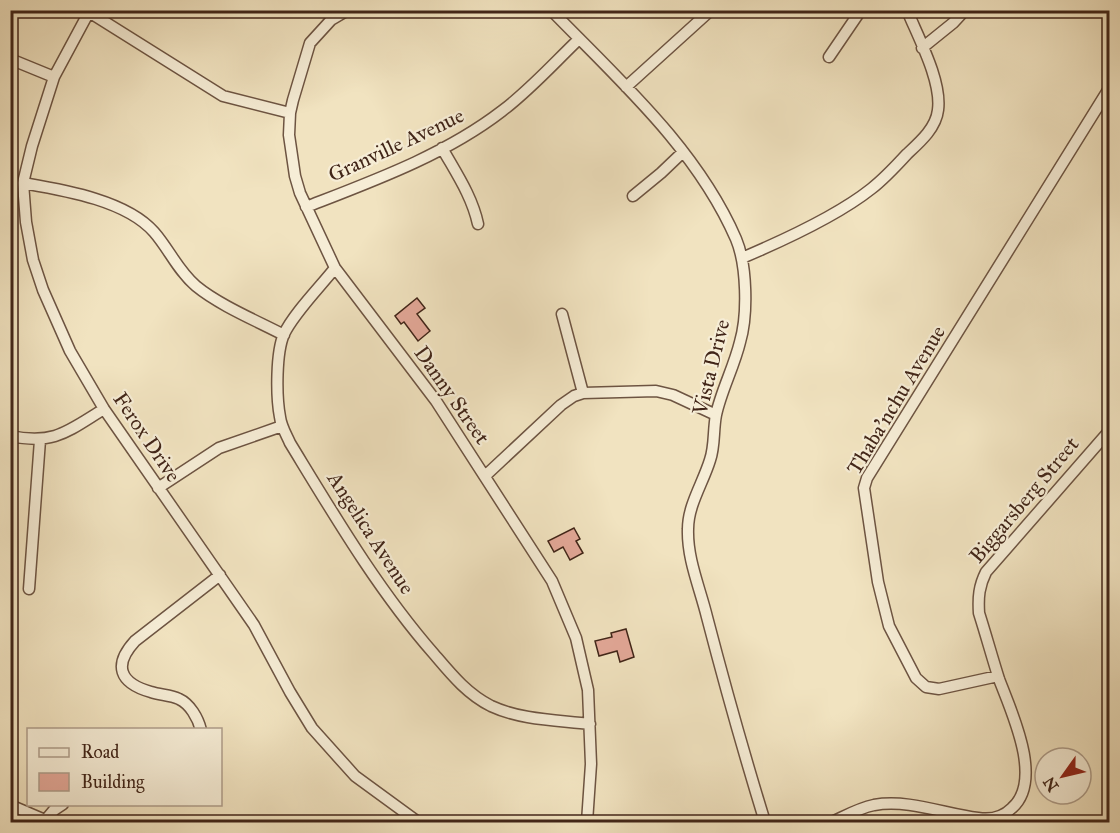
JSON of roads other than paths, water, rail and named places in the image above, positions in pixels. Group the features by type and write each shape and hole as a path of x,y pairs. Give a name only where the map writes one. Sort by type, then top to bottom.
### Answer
{"street":[{"name":"Danny Street","path":"348,10 331,20 310,43 290,113 291,154 295,176 306,207 335,268 417,374 552,581 566,611 586,674 591,774 587,822"},
{"name":"Vista Drive","path":"551,10 626,87 683,152 698,172 723,215 742,258 744,318 741,339 716,415 711,458 690,511 688,547 726,690 765,822"},
{"path":"626,87 711,10"},
{"path":"829,57 861,10"},
{"path":"742,258 801,230 873,188 920,142 936,121 938,110 935,82 907,10"},
{"path":"922,48 965,10"},
{"path":"89,11 223,96 290,113"},
{"name":"Ferox Drive","path":"89,11 54,77 23,183 25,215 38,275 64,338 104,409 254,625 295,701 320,738 361,781 418,822"},
{"name":"Granville Avenue","path":"306,207 380,178 442,148 502,111 525,92 579,39"},
{"path":"10,59 54,77"},
{"name":"Thaba'nchu Avenue","path":"998,676 939,689 926,687 916,678 889,626 878,582 864,488 867,478 1110,87"},
{"path":"442,148 474,205 478,224"},
{"path":"633,196 683,152"},
{"path":"23,183 87,196 140,219 154,232 184,274 199,288 284,335"},
{"name":"Angelica Avenue","path":"335,268 293,320 280,345 278,398 282,426 290,442 309,475 396,607 461,685 484,702 513,714 590,723"},
{"path":"562,314 583,393"},
{"path":"484,476 546,418 574,396 583,393 656,391 673,395 716,415"},
{"path":"10,436 40,440 58,436 104,409"},
{"path":"158,488 219,448 282,426"},
{"name":"Biggarsberg Street","path":"962,818 991,819 1005,814 1016,804 1022,794 1026,773 1015,723 979,613 978,598 981,583 986,572 1110,430"},
{"path":"29,589 40,440"},
{"path":"201,728 187,704 178,699 150,692 129,681 124,676 122,660 135,641 219,575"},
{"path":"10,805 44,821 60,806"},
{"path":"832,822 877,805 915,806 962,818"}]}
